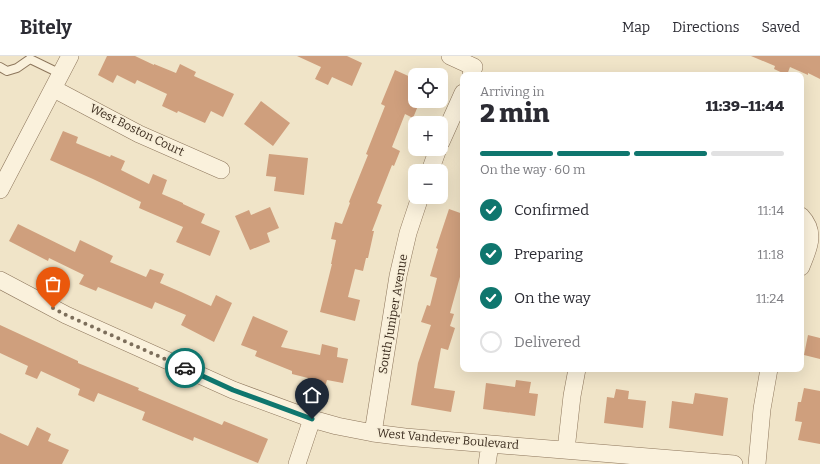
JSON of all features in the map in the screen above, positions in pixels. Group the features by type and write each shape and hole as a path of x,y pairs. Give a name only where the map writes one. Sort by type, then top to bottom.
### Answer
{"street":[{"path":"0,190 70,56"},
{"path":"450,56 473,71"},
{"name":"West Boston Court","path":"57,82 139,134 221,170"},
{"path":"448,126 460,100"},
{"name":"South Juniper Avenue","path":"373,433 398,276 408,233 418,204"},
{"path":"804,260 809,247 810,238 805,223"},
{"name":"West Vandever Boulevard","path":"0,280 66,315 152,354 233,390 312,419 373,433 405,437 566,450 677,462 734,464"},
{"path":"566,450 572,396 576,372"},
{"path":"757,464 762,409 768,372"},
{"path":"297,464 312,419"},
{"path":"487,464 490,444"}],"lane":[{"path":"0,67 7,71 17,68 30,58 57,82"}],"building":[{"path":"107,56 135,56 176,73 180,64 196,72 194,76 234,94 223,117 211,111 205,123 178,111 177,113 162,106 167,94 137,80 135,84 117,75 113,83 98,75"},
{"path":"297,56 347,56 362,63 352,86 332,77 328,85 315,79 321,67"},
{"path":"751,56 820,56 820,79 790,67 788,72 780,72 774,69 775,66"},
{"path":"395,70 408,76 408,108 417,108 414,116 405,114 392,147 400,151 394,166 392,165 377,203 382,205 372,231 374,231 368,258 366,258 363,271 355,269 348,297 360,300 355,321 320,312 332,264 336,240 331,239 335,222 342,224 350,203 349,202 368,155 366,154 385,106 381,104"},
{"path":"261,101 290,123 273,146 244,124"},
{"path":"63,131 78,137 76,143 110,157 111,155 125,161 121,170 149,184 153,174 167,180 162,194 205,214 201,223 220,231 210,256 176,242 183,227 139,208 141,202 50,160"},
{"path":"269,154 308,158 304,195 274,191 276,177 266,176"},
{"path":"270,207 279,228 267,233 270,242 250,250 235,216 249,210 251,215"},
{"path":"449,209 460,213 460,277 450,313 454,314 450,326 455,328 448,350 441,348 434,388 455,391 451,412 411,405 418,363 431,325 421,322 427,305 430,306 437,278 430,276 438,249 436,248"},
{"path":"18,224 75,252 80,240 113,256 110,262 146,277 150,269 164,274 160,283 211,306 216,295 232,303 214,342 181,325 186,315 155,302 152,309 98,287 96,291 79,284 84,275 49,258 48,261 9,241"},
{"path":"253,316 288,331 281,347 320,355 322,344 338,348 337,357 348,359 343,383 327,380 324,390 306,386 308,378 292,374 292,371 255,356 257,351 241,345"},
{"path":"0,325 78,361 78,363 139,388 138,390 222,425 224,421 268,439 258,463 194,437 193,441 142,420 145,412 98,393 94,402 78,395 80,389 41,371 37,379 25,374 28,366 0,353"},
{"path":"808,335 820,338 820,359 804,355"},
{"path":"516,380 531,382 529,393 538,394 535,416 483,409 486,383 515,387"},
{"path":"804,388 820,391 820,444 798,440 802,422 795,421 798,402 801,402"},
{"path":"616,389 629,391 628,399 646,401 643,428 604,423 607,397 614,398"},
{"path":"695,393 728,398 723,436 669,428 672,401 693,404"},
{"path":"37,427 51,434 48,441 69,450 62,464 0,464 0,433 28,446"}],"way so far":[{"path":"53,308 185,368"}],"route":[{"path":"185,368 233,390 312,419"}]}
